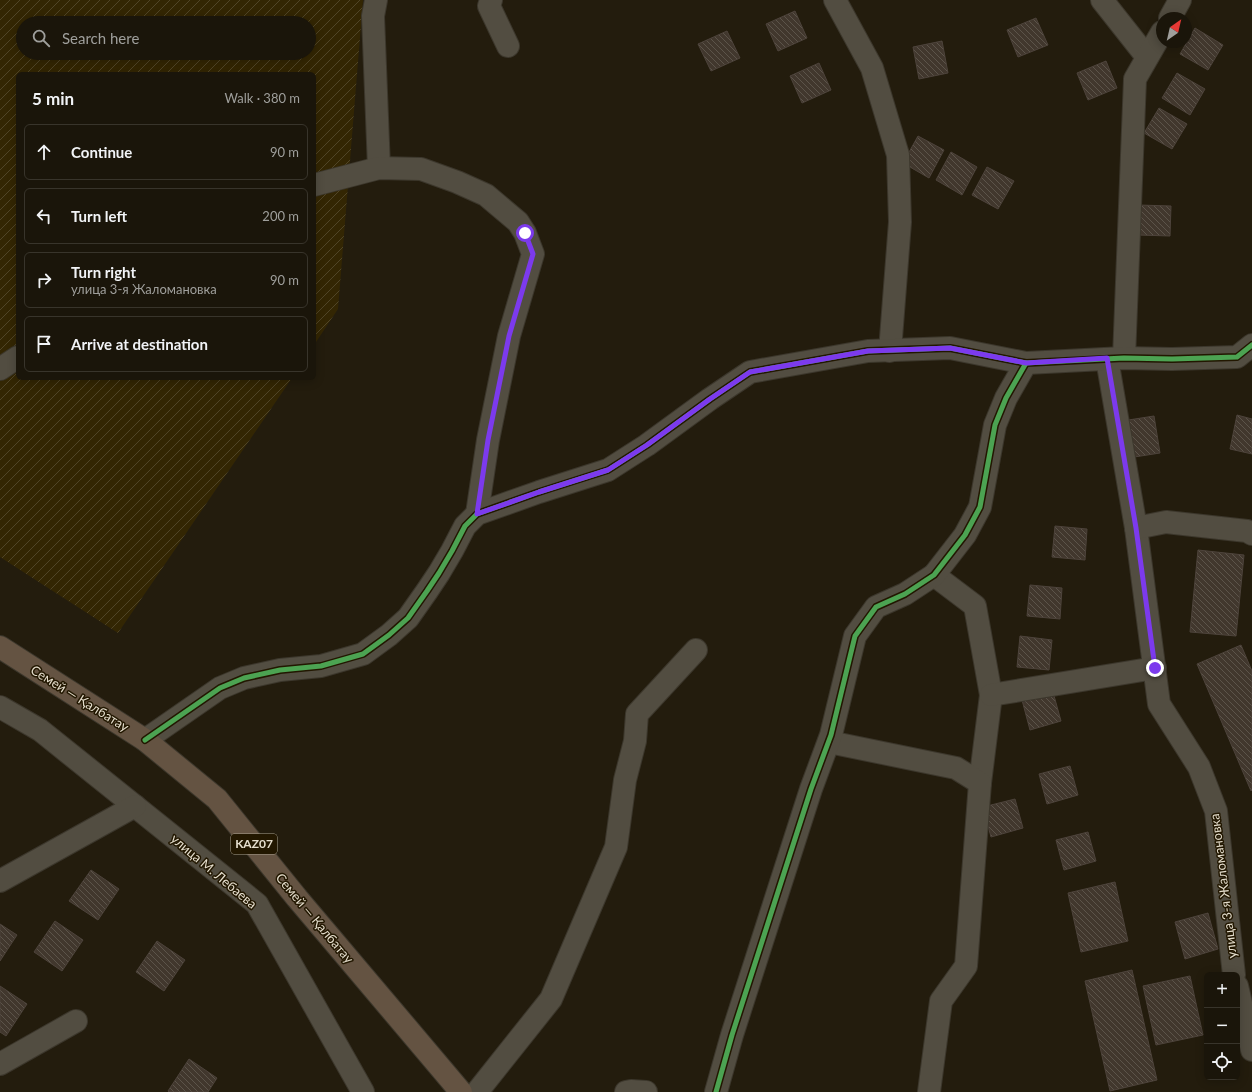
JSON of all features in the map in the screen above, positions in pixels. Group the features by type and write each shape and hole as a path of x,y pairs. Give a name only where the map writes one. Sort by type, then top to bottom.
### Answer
{"highway":[{"name":"Семей — Қалбатау","path":"0,647 145,740 217,799 297,898 461,1092"}],"street":[{"path":"376,0 373,16 379,168"},
{"path":"491,0 490,6 508,46"},
{"path":"836,0 872,68 898,155 900,222 890,351"},
{"path":"1102,0 1148,57"},
{"path":"1173,12 1180,0"},
{"name":"улица 3-я Жаломановка","path":"1156,43 1135,79 1115,358 1159,704 1198,767 1216,811 1234,972"},
{"path":"316,184 379,168 421,169 457,182 486,195 518,222 525,233 533,254 509,336 488,440 477,514"},
{"path":"145,740 220,688 244,678 280,670 321,666 363,654 389,635 408,618 439,573 465,526 477,514 608,470 647,445 750,372 868,351 950,348 1026,363 1115,358 1172,359 1237,357 1252,345"},
{"path":"0,369 16,358"},
{"path":"716,1092 732,1036 811,788 828,742 855,636 876,607 905,594 934,575 965,535 980,507 995,425 1006,398 1026,363"},
{"path":"1136,528 1166,522 1247,531 1252,534"},
{"path":"929,1092 941,1001 966,966 980,783 992,695 975,606 934,575"},
{"path":"477,1092 551,999 616,848 625,780 635,741 638,714 696,650"},
{"path":"992,695 1155,668"},
{"name":"улица М. Лебаева","path":"0,707 40,730 257,904 363,1092"},
{"path":"828,742 956,768 980,783"},
{"path":"0,881 135,806"},
{"path":"1240,999 1252,1050"},
{"path":"0,1064 76,1021"},
{"path":"626,1092 631,1090 646,1092"}],"shaded area":[{"path":"0,0 363,0 338,309 316,342 316,72 16,72 16,380 291,380 118,633 0,557"}],"building":[{"path":"795,11 807,38 778,51 766,24"},
{"path":"1036,18 1048,45 1018,57 1007,30"},
{"path":"1195,28 1223,45 1208,70 1180,54 1183,48 1192,48 1192,33"},
{"path":"727,31 740,58 711,71 698,44"},
{"path":"942,41 948,73 919,79 913,47"},
{"path":"1106,61 1117,88 1088,100 1077,73"},
{"path":"819,63 831,90 802,103 790,76"},
{"path":"1177,73 1205,89 1190,115 1162,98"},
{"path":"1159,108 1187,124 1172,149 1144,133"},
{"path":"918,136 944,150 929,178 903,163"},
{"path":"951,152 977,167 962,195 936,180"},
{"path":"987,167 1014,181 998,209 972,195"},
{"path":"1139,205 1171,206 1170,236 1138,235"},
{"path":"1237,415 1252,419 1252,454 1230,449"},
{"path":"1154,416 1160,453 1128,458 1122,421"},
{"path":"1055,526 1087,529 1085,560 1052,557"},
{"path":"1198,550 1244,555 1236,636 1190,632"},
{"path":"1030,585 1062,588 1060,619 1027,616"},
{"path":"1020,636 1052,640 1049,670 1017,667"},
{"path":"1241,645 1252,671 1251,791 1197,664"},
{"path":"1053,692 1061,721 1030,730 1022,700"},
{"path":"1070,766 1078,795 1047,804 1039,774"},
{"path":"1015,799 1023,828 991,837 983,807"},
{"path":"1088,832 1096,861 1064,870 1056,840"},
{"path":"91,870 119,889 98,920 69,901"},
{"path":"1115,882 1128,941 1081,952 1068,893"},
{"path":"1208,913 1218,949 1185,959 1175,922"},
{"path":"55,921 83,940 62,971 34,952"},
{"path":"0,924 17,935 0,961"},
{"path":"157,941 185,960 164,991 136,972"},
{"path":"1132,970 1157,1080 1110,1091 1085,981"},
{"path":"1190,976 1203,1035 1156,1045 1143,986"},
{"path":"0,986 27,1004 6,1036 0,1032"},
{"path":"189,1059 217,1078 208,1092 169,1092 168,1091"}],"cycle path":[{"path":"716,1092 732,1035 811,789 831,735 855,636 876,607 905,594 934,575 965,535 980,507 995,425 1006,398 1026,363 1124,358 1172,359 1237,357 1252,345"},
{"path":"145,740 220,688 244,678 280,670 321,666 363,654 389,635 408,618 439,573 465,526 477,514 608,470 647,445 750,372 868,351 950,348 1026,363"}],"route":[{"path":"525,233 533,254 509,336 488,440 477,514 608,470 678,424 710,399 750,372 868,351 950,348 1026,363 1107,358 1136,528 1155,668"}]}
